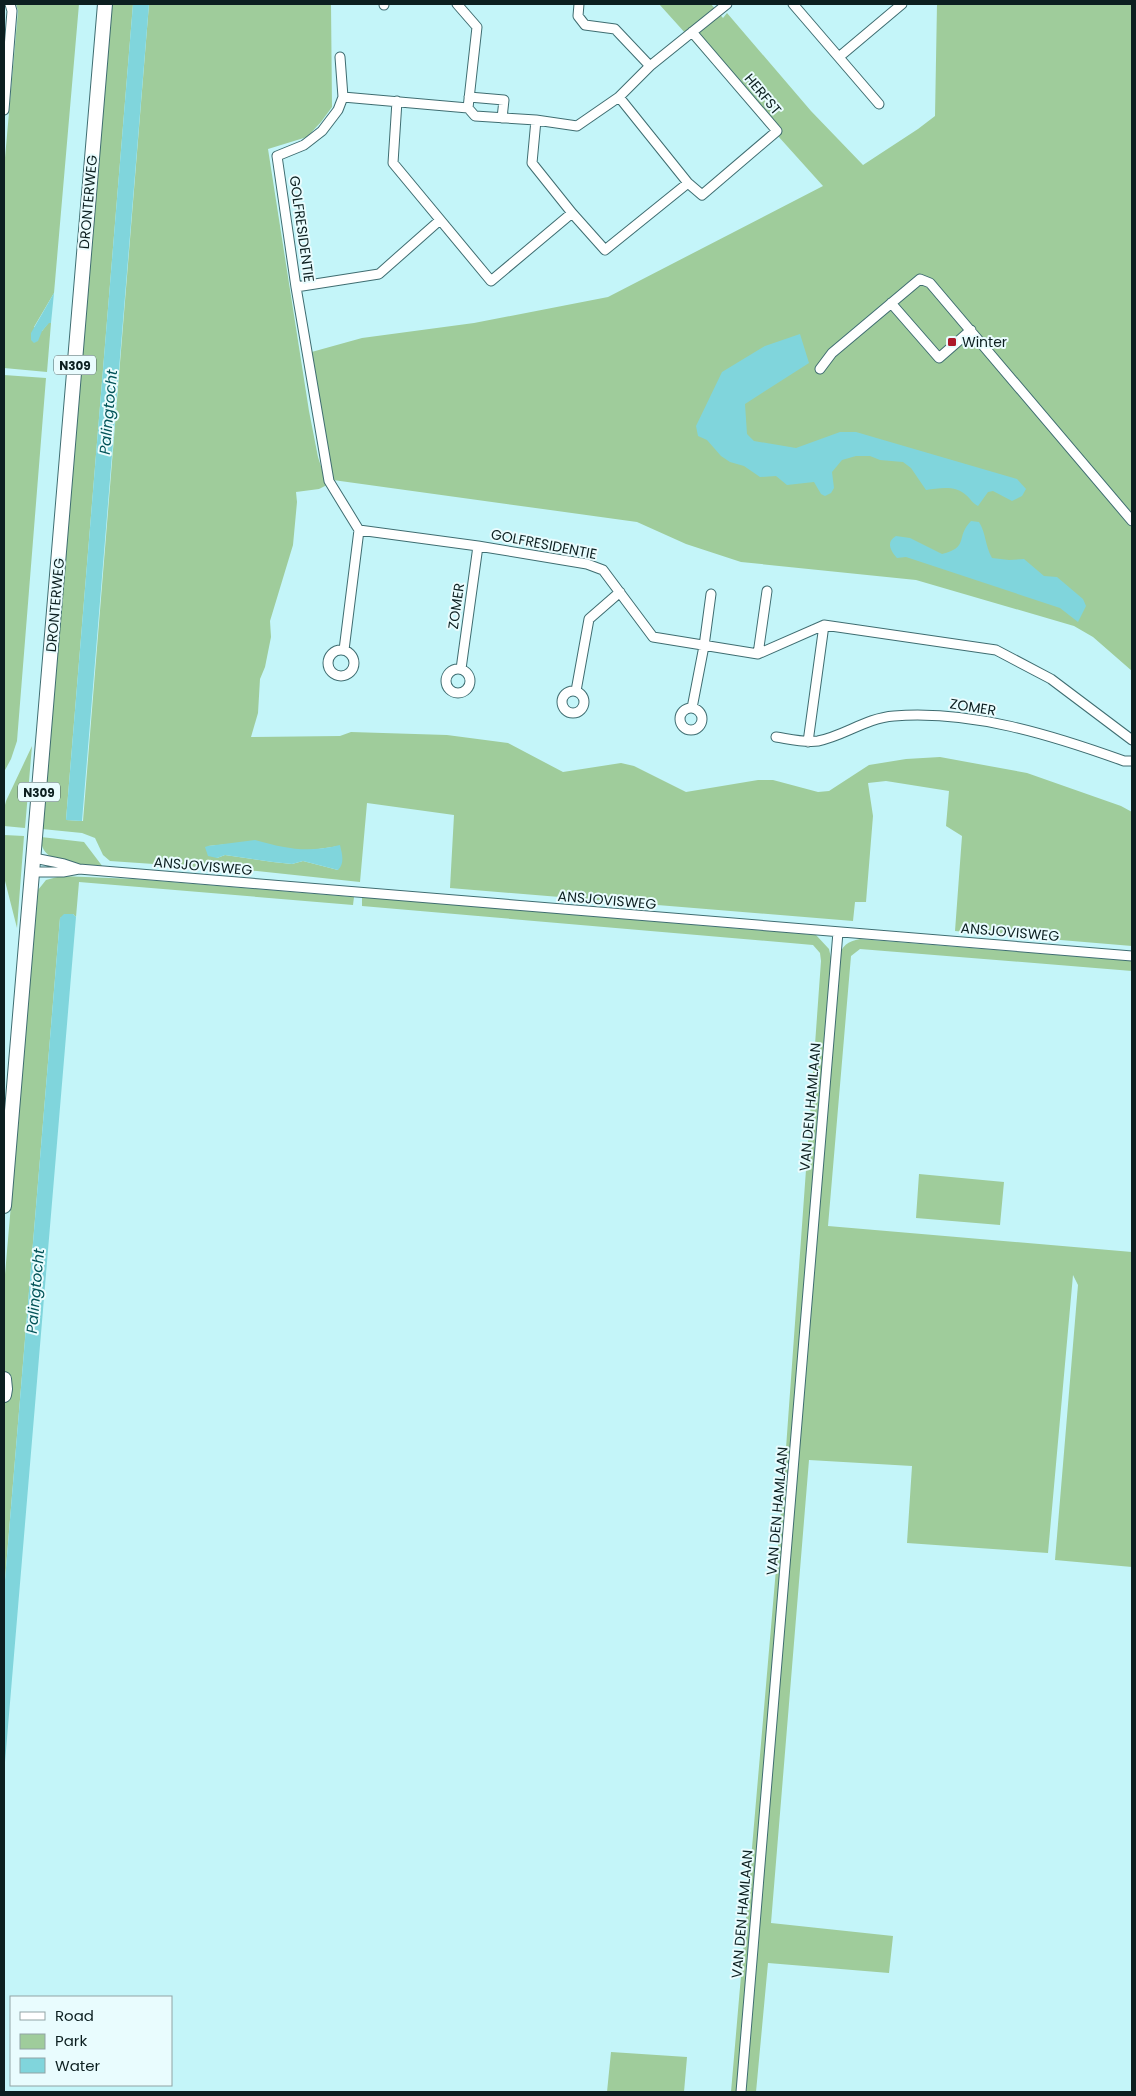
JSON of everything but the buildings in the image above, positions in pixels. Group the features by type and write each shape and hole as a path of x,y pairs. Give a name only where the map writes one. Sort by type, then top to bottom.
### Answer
{"main road":[{"name":"DRONTERWEG","path":"4,1206 105,4"},
{"path":"4,1379 4,1395"}],"street":[{"path":"4,110 6,49 12,11 10,4"},
{"path":"457,4 477,27 468,108"},
{"path":"579,4 578,16 585,25 615,29 650,66"},
{"path":"340,56 343,97 468,108 475,116 536,120 577,126 619,97 650,66 727,4"},
{"path":"793,4 879,104"},
{"path":"839,57 902,4"},
{"name":"HERFST","path":"619,97 688,183 702,195 776,131 692,32"},
{"name":"GOLFRESIDENTIE","path":"343,97 338,110 322,131 304,145 277,156 296,287 329,481 359,530 478,546 587,564 603,570 653,636 758,654"},
{"path":"469,97 504,100 502,118"},
{"path":"398,101 393,163 491,281 572,213"},
{"path":"536,120 532,163 605,250 688,183"},
{"path":"296,287 379,274 440,220"},
{"path":"820,369 832,352 920,279 930,283 1132,521"},
{"path":"891,303 939,358 971,330"},
{"path":"344,650 359,530"},
{"name":"ZOMER","path":"461,669 478,546"},
{"path":"758,654 767,591"},
{"path":"576,691 588,619 620,592"},
{"path":"692,708 704,646 711,594"},
{"path":"758,654 824,625 996,650 1051,679 1132,740"},
{"path":"808,742 824,625"},
{"name":"ZOMER","path":"776,737 808,742 820,740 871,720 893,716 942,716 1032,730 1124,761 1132,761"},
{"name":"ANSJOVISWEG","path":"33,865 64,864 79,869 1132,956"},
{"name":"ANSJOVISWEG","path":"33,865 63,872 79,869"},
{"name":"VAN DEN HAMLAAN","path":"741,2092 838,932"}],"green space":[{"path":"16,4 79,4 54,293 34,327 42,331 49,322 51,323 47,372 4,368 4,169 18,11"},
{"path":"111,4 133,4 66,820 83,821 149,4 331,4 332,107 307,137 268,149 309,411 318,457 327,485 319,489 296,492 297,502 293,545 270,621 271,637 265,667 260,679 258,713 251,737 340,736 351,732 447,735 508,743 563,772 621,763 634,766 686,792 758,780 773,780 818,792 829,791 869,765 906,759 940,757 1027,773 1121,806 1132,812 1132,946 955,931 962,836 946,826 949,791 886,781 868,783 873,816 866,902 855,902 853,921 450,888 454,815 367,803 360,882 257,871 110,861 103,855 95,838 82,833 42,829","holes":["230,844 304,851 340,846 338,870 303,861 292,864 225,855 217,858 208,846"]},
{"path":"659,4 711,4 723,18 727,13 811,111 863,165 935,116 937,4 1132,4 1132,671 1093,637 1074,626 916,580 741,562 686,544 637,522 333,480 308,353 362,338 474,323 608,297 823,186"},
{"path":"4,375 46,378 17,741 4,772"},
{"path":"32,746 25,828 4,826 6,801"},
{"path":"4,835 24,836 17,928 4,877"},
{"path":"41,837 84,842 103,867 74,864 54,858 47,854 42,846"},
{"path":"61,876 135,879 354,897 353,905 79,882 76,917 73,914 60,918 4,1592 4,1404 8,1396 9,1387 4,1369 4,1286 38,890 46,880"},
{"path":"362,897 816,935 829,949 831,958 825,1047 739,2092 731,2092 784,1476 821,961 820,953 813,945 362,906"},
{"path":"860,939 1132,961 1132,971 860,949 851,956 828,1226 1132,1252 1132,1567 1055,1560 1078,1285 1073,1275 1048,1553 907,1543 912,1466 809,1460 771,1923 893,1936 889,1973 768,1963 756,2092 746,2092 839,958 841,950 846,945"},
{"path":"919,1174 1004,1182 1000,1225 916,1218"},
{"path":"611,2052 687,2057 684,2092 607,2092"}],"water":[{"name":"Palingtocht","path":"133,4 149,4 82,821 66,820"},
{"path":"54,293 51,323 42,331 38,341 34,343 31,340 31,333"},
{"path":"800,334 809,363 745,404 747,434 754,441 796,448 840,432 856,432 1017,479 1026,489 1022,496 1012,501 993,491 988,492 978,506 962,492 952,488 926,490 911,468 903,462 880,460 870,456 856,456 842,460 832,472 834,488 831,493 825,496 821,494 814,482 787,485 776,476 760,477 744,466 730,462 721,456 707,440 698,436 696,426 722,372 765,346"},
{"path":"971,521 979,522 992,558 1024,559 1044,576 1057,577 1083,599 1086,606 1078,622 1060,608 906,557 897,558 892,552 890,543 896,536 910,538 942,554 951,551 959,545 966,527"},
{"path":"255,840 298,849 318,849 340,845 342,864 338,870 303,861 292,864 225,855 217,858 208,856 205,847"},
{"name":"Palingtocht","path":"64,914 73,914 76,917 4,1774 4,1592 60,918"}],"place":[{"name":"Winter","path":"952,342"}]}
